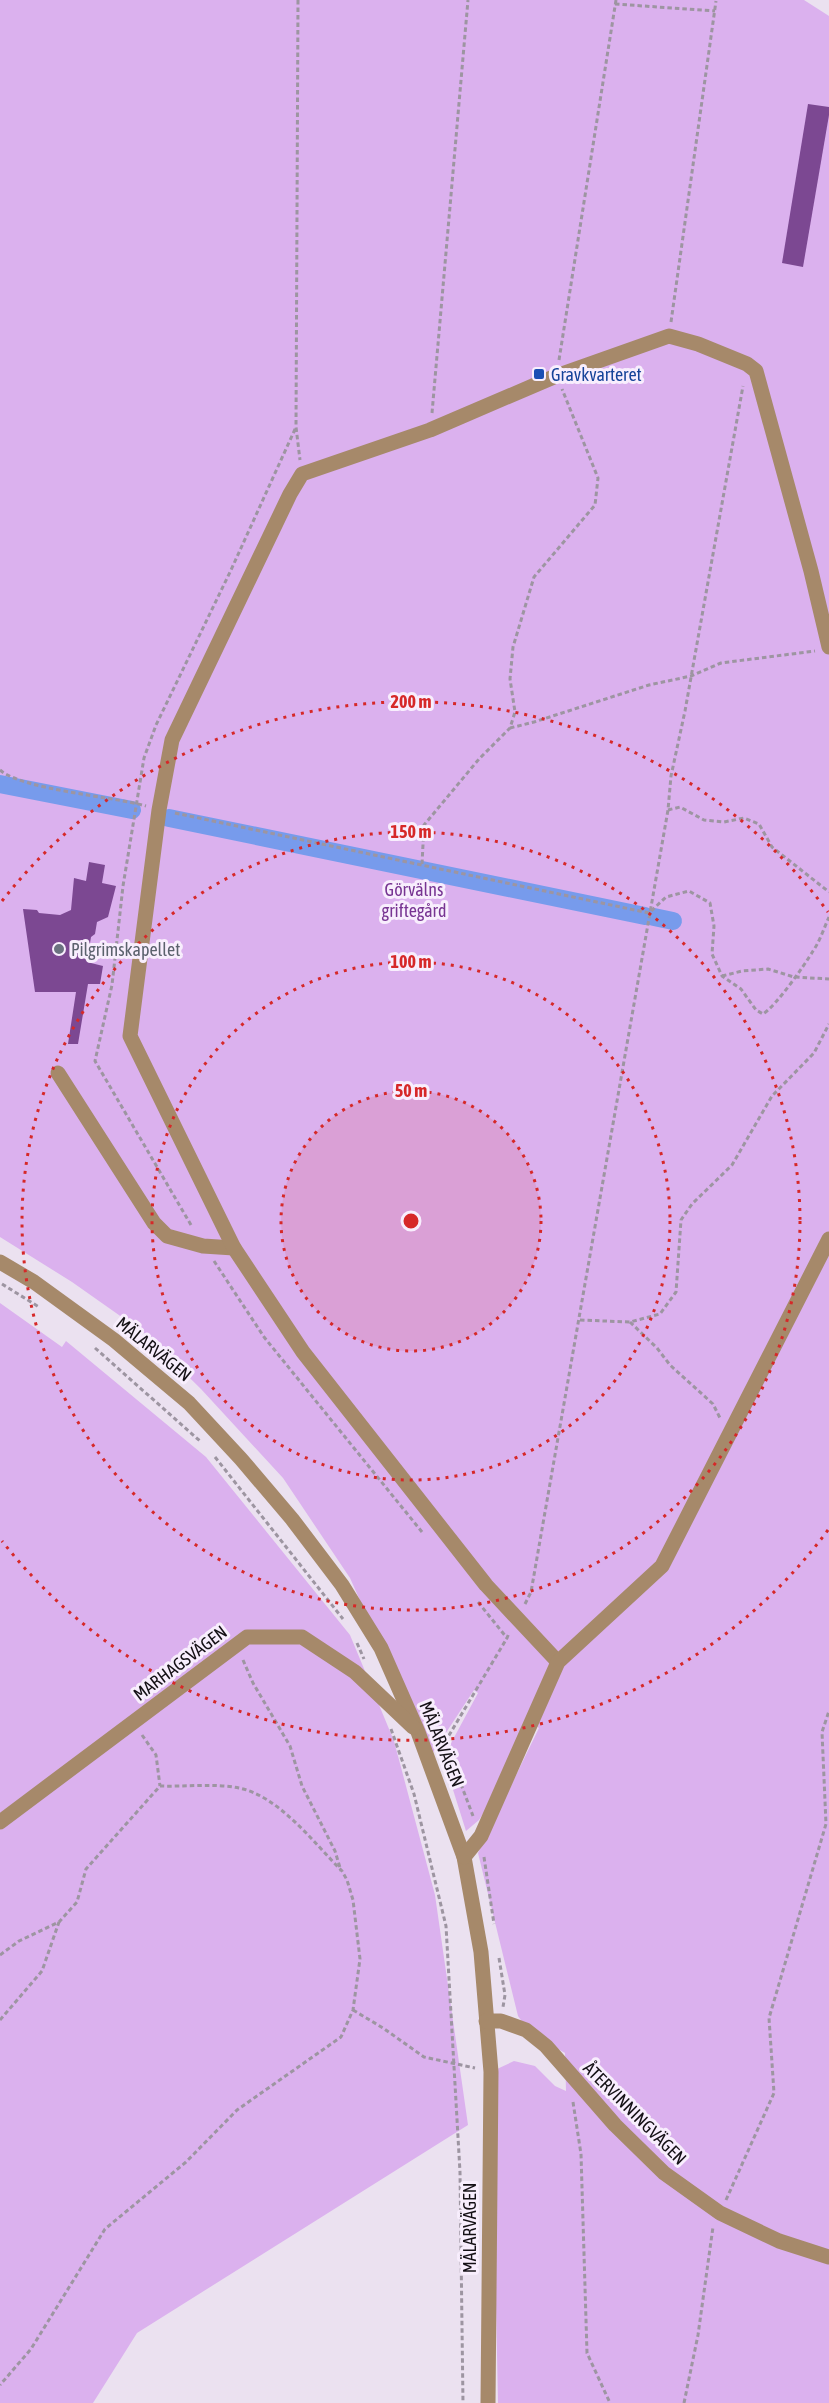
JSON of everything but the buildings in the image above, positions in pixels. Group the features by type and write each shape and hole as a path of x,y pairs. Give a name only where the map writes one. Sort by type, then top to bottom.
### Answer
{"street":[{"path":"558,1662 486,1585 303,1352 234,1248 130,1036 159,810 172,740 290,494 302,474 430,430 556,376 669,336 698,344 756,370 811,571 823,649"},
{"path":"58,1072 154,1223 167,1236 203,1246 234,1248"},
{"path":"464,1857 481,1836 558,1662 662,1566 829,1239"},
{"name":"MÄLARVÄGEN","path":"0,1262 34,1282 114,1340 189,1403 241,1459 292,1519 342,1585 381,1648 418,1732 464,1857 481,1952 491,2072 488,2403"},
{"name":"MARHAGSVÄGEN","path":"0,1822 247,1636 302,1637 355,1672 418,1732"},
{"name":"ÅTERVINNINGVÄGEN","path":"486,2021 501,2021 526,2030 546,2046 615,2125 664,2173 720,2213 778,2241 829,2257"}],"path":[{"path":"298,0 296,427 302,474"},
{"path":"430,430 468,0"},
{"path":"422,865 424,825 479,759 510,728 515,712 510,679 513,647 534,577 595,505 598,478 556,376 616,2 715,11"},
{"path":"669,336 716,2"},
{"path":"430,1764 507,1638 531,1592 668,810 671,776 747,364"},
{"path":"296,427 231,570 156,725 144,758 123,886 112,985 95,1061 203,1246 264,1336 427,1538"},
{"path":"510,728 534,723 649,685 691,676 721,663 823,649"},
{"path":"0,770 8,777 54,788 136,803 159,810 649,913"},
{"path":"668,810 680,807 704,820 724,822 744,818 759,824 772,846 829,892"},
{"path":"649,913 666,897 689,891 710,903 714,926 712,954 722,976 741,989 756,1010 763,1014 770,1010 814,950 829,917"},
{"path":"722,976 742,971 768,969 794,977 829,979"},
{"path":"580,1320 630,1322 660,1314 676,1292 681,1220 692,1204 732,1165 771,1096 814,1053 829,1024"},
{"path":"0,1282 48,1313"},
{"path":"630,1322 657,1348 670,1365 713,1404 729,1435"},
{"path":"94,1347 207,1447"},
{"path":"214,1456 345,1623"},
{"path":"478,1602 507,1638"},
{"path":"357,1642 366,1664"},
{"path":"236,1645 253,1683 290,1746 302,1786 335,1851 342,1872"},
{"path":"684,2403 698,2335 711,2231 774,2093 769,2018 826,1824 822,1732 829,1711"},
{"path":"0,1955 19,1941 59,1922 77,1902 86,1869 160,1786 156,1755 133,1722"},
{"path":"391,1728 414,1794 446,1926 460,2172 463,2403"},
{"path":"0,2385 31,2349 105,2229 186,2162 237,2110 341,2037 353,2010 360,1959 353,1900 342,1872 278,1807 255,1793 237,1788 160,1786"},
{"path":"0,2020 42,1971 59,1922"},
{"path":"353,2010 424,2056 491,2072"},
{"path":"569,2073 581,2154 587,2353 610,2403"}],"green space":[{"name":"Görvälns griftegård","path":"0,0 804,0 829,16 829,2403 498,2403 494,2206 497,2069 514,2061 535,2066 555,2086 566,2091 565,2053 530,2033 518,2016 478,1853 539,1728 528,1722 486,1809 479,1820 466,1831 443,1758 478,1693 474,1690 432,1754 429,1755 350,1578 283,1478 201,1389 143,1332 72,1282 0,1237"},
{"path":"0,1303 62,1347 66,1341 206,1457 350,1635 394,1741 435,1895 468,2125 137,2333 93,2403 0,2403"}],"waterway":[{"path":"0,784 132,810"},
{"path":"169,818 645,916"},
{"path":"654,917 673,921"}],"place":[{"name":"Gravkvarteret","path":"539,374"},
{"name":"Pilgrimskapellet","path":"59,949"}]}
